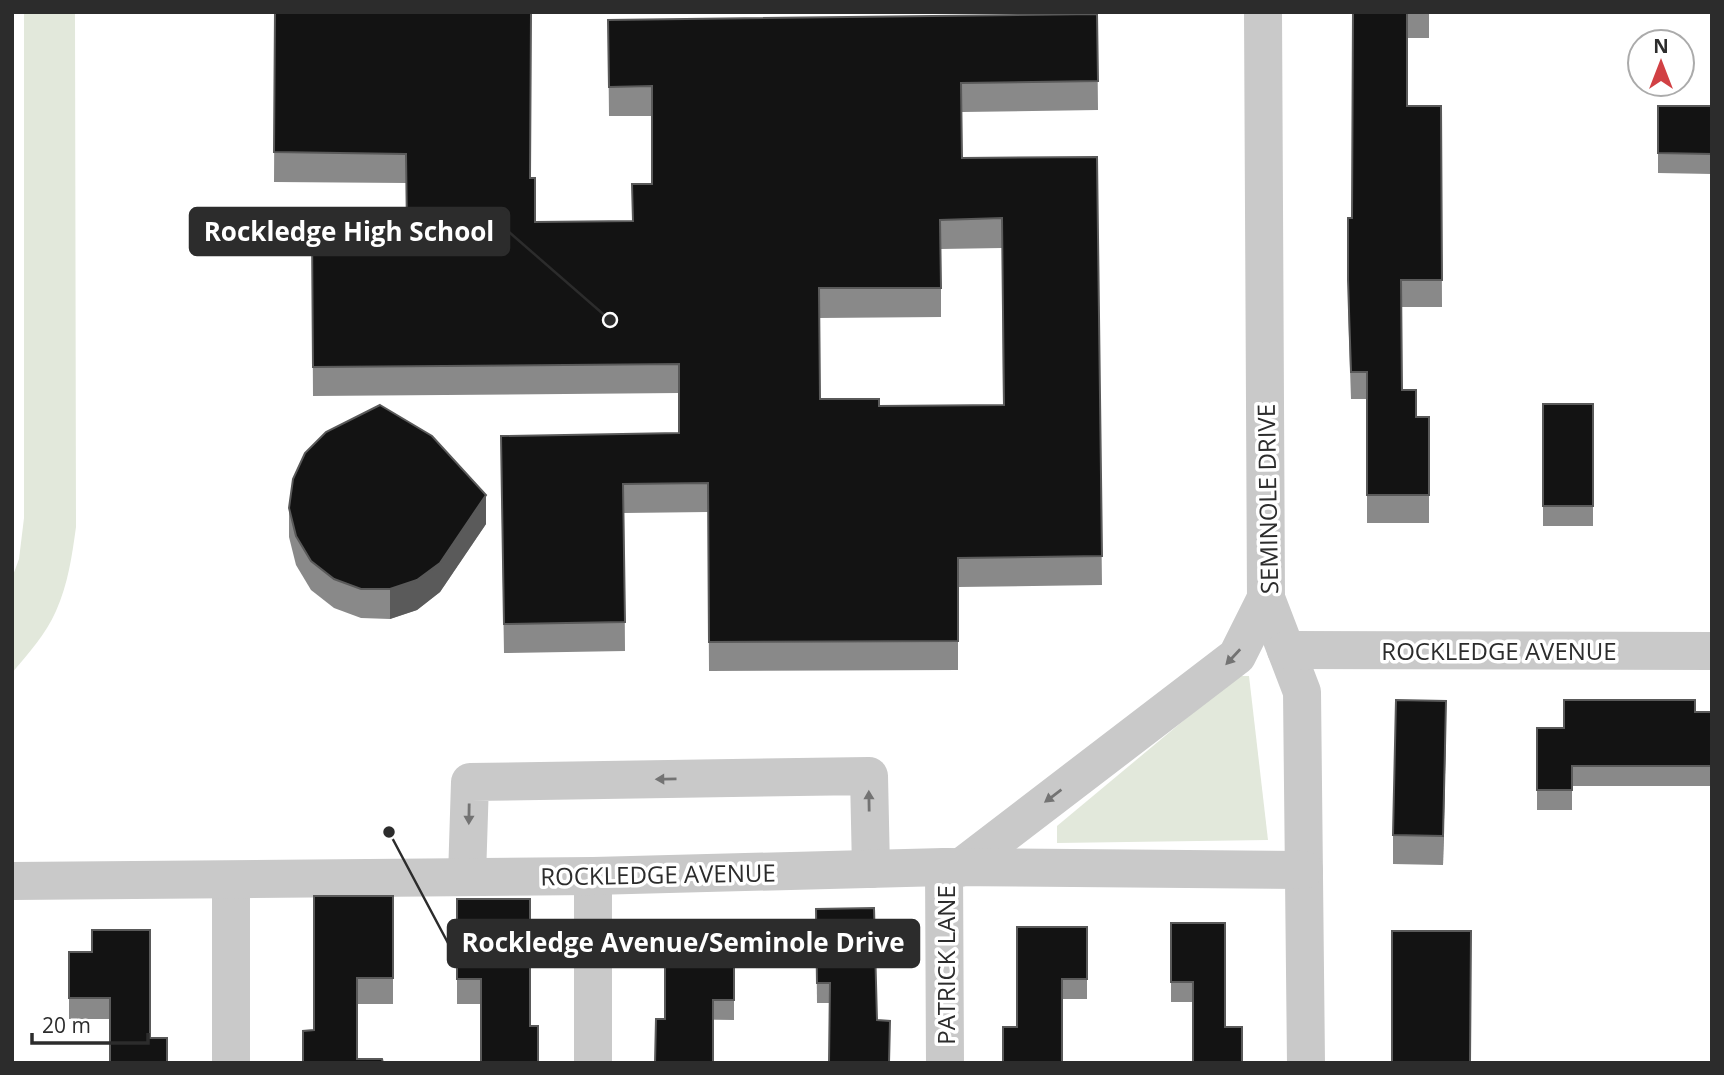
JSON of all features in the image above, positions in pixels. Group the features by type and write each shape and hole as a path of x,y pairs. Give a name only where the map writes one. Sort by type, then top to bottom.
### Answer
{"street":[{"name":"SEMINOLE DRIVE","path":"1263,12 1266,598 1302,692 1306,1063"},
{"path":"952,867 1237,656 1266,598"},
{"name":"ROCKLEDGE AVENUE","path":"1286,650 1712,650"},
{"path":"467,877 470,782 869,776 871,869"},
{"name":"ROCKLEDGE AVENUE","path":"12,881 593,876 952,867 1304,870"},
{"name":"PATRICK LANE","path":"945,1063 952,867"},
{"path":"593,876 593,1063"},
{"path":"231,880 231,1063"}],"shaded area":[{"path":"24,12 75,12 76,527 67,580 56,611 42,636 12,673 12,578 19,559 24,518"},
{"path":"1237,676 1249,676 1268,840 1057,843 1057,826"}],"building":[{"path":"275,12 531,12 530,178 535,178 535,222 633,221 632,184 652,184 652,86 609,87 608,20 1097,14 1098,81 961,83 962,158 1097,157 1102,556 958,558 958,641 709,642 708,483 623,484 625,622 504,624 501,436 679,433 679,364 313,367 312,232 407,231 406,154 274,152","holes":["1002,218 1004,405 879,406 879,399 820,399 819,288 941,288 940,220"]},
{"path":"1353,12 1407,12 1407,106 1441,106 1442,280 1401,280 1402,390 1416,390 1416,417 1429,417 1429,495 1367,495 1367,372 1351,372 1348,280 1348,218 1352,218"},
{"path":"1658,106 1712,106 1712,154 1658,153"},
{"path":"1543,404 1593,404 1593,506 1543,506"},
{"path":"380,405 432,436 486,495 440,563 417,580 390,589 361,589 334,579 311,561 296,536 289,508 293,479 305,453 326,432"},
{"path":"1396,700 1446,701 1443,836 1393,835"},
{"path":"1564,700 1695,700 1695,712 1712,712 1712,766 1572,766 1572,790 1537,790 1537,728 1564,728"},
{"path":"314,896 393,896 393,978 357,978 357,1059 382,1059 383,1063 303,1063 303,1031 314,1030"},
{"path":"457,899 530,899 530,1026 538,1026 538,1063 481,1063 481,979 457,979"},
{"path":"874,908 877,1020 890,1021 889,1063 829,1063 830,983 817,983 816,909"},
{"path":"1171,923 1225,923 1225,1027 1242,1027 1242,1063 1193,1063 1193,982 1171,982"},
{"path":"1017,927 1087,927 1087,979 1062,979 1062,1063 1003,1063 1003,1027 1017,1027"},
{"path":"92,930 150,930 150,1038 167,1038 167,1063 110,1063 110,998 69,998 69,952 92,952"},
{"path":"665,930 734,930 734,1000 713,1000 713,1063 655,1063 656,1019 665,1019"},
{"path":"1392,931 1471,931 1470,1063 1392,1063"}],"place":[{"name":"Rockledge High School","path":"610,320"},
{"name":"Rockledge Avenue/Seminole Drive","path":"389,832"}]}
